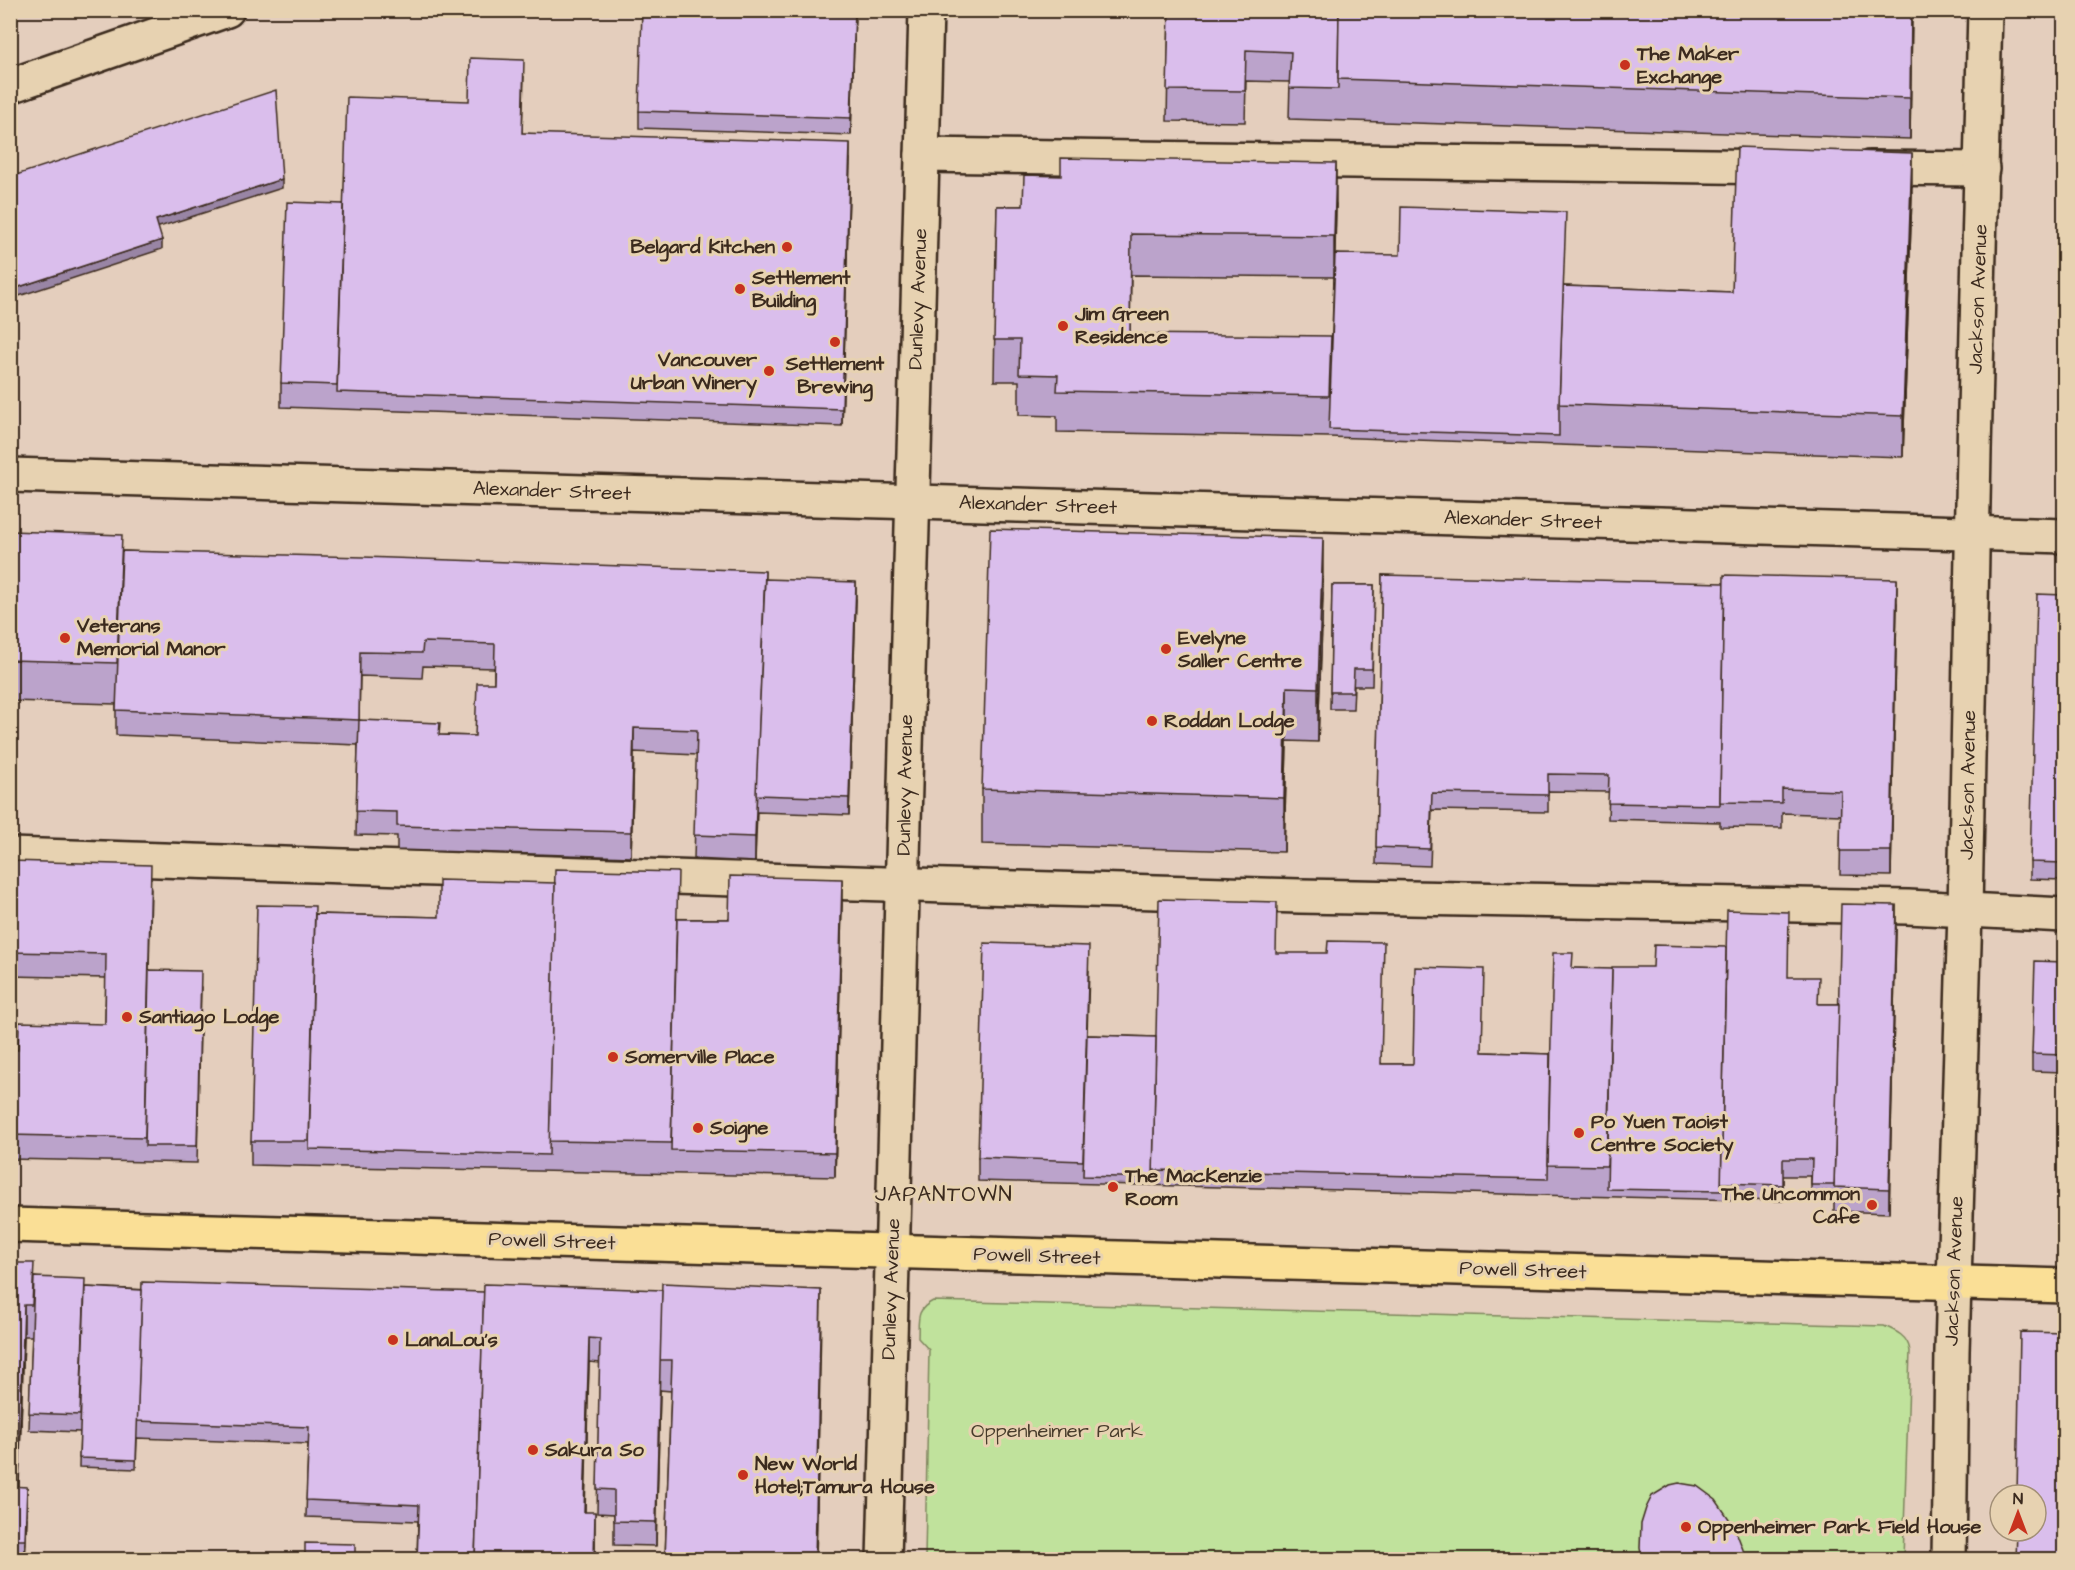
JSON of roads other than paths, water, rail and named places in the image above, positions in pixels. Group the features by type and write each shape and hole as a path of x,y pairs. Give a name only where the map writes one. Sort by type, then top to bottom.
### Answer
{"main road":[{"name":"Powell Street","path":"10,1225 2064,1286"}],"street":[{"path":"10,86 227,10"},
{"name":"Dunlevy Avenue","path":"884,1560 926,10"},
{"name":"Jackson Avenue","path":"1949,1560 1985,10"},
{"path":"922,154 1982,170"},
{"name":"Alexander Street","path":"10,475 2064,536"},
{"path":"10,855 1312,896 1908,907 2064,915"}],"place":[{"name":"The Maker Exchange","path":"1625,65"},
{"name":"Belgard Kitchen","path":"787,247"},
{"name":"Settlement Building","path":"740,289"},
{"name":"Jim Green Residence","path":"1063,326"},
{"name":"Settlement Brewing","path":"835,342"},
{"name":"Vancouver Urban Winery","path":"769,371"},
{"name":"Veterans Memorial Manor","path":"65,638"},
{"name":"Evelyne Saller Centre","path":"1166,649"},
{"name":"Roddan Lodge","path":"1152,721"},
{"name":"Santiago Lodge","path":"127,1017"},
{"name":"Somerville Place","path":"613,1057"},
{"name":"Soigne","path":"698,1128"},
{"name":"Po Yuen Taoist Centre Society","path":"1579,1133"},
{"name":"The MacKenzie Room","path":"1113,1187"},
{"name":"The Uncommon Cafe","path":"1872,1205"},
{"name":"LanaLou's","path":"393,1340"},
{"name":"Sakura So","path":"533,1450"},
{"name":"New World Hotel;Tamura House","path":"743,1475"},
{"name":"Oppenheimer Park Field House","path":"1686,1527"}],"district":[{"name":"JAPANTOWN","path":"944,1194"}],"park label":[{"name":"Oppenheimer Park","path":"1057,1431"}]}
